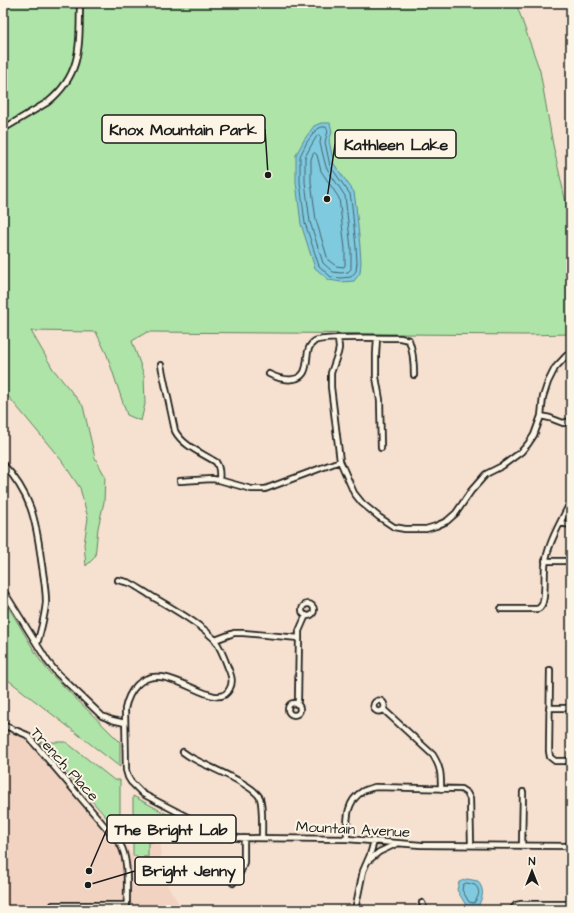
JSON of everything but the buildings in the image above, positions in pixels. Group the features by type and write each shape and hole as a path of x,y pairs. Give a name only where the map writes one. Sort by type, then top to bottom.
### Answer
{"street":[{"path":"3,129 48,102 67,82 75,67 79,50 80,3"},
{"path":"338,338 339,348 331,373 330,386 340,461 354,493 362,503 394,527 405,530 426,529 446,521 456,513 471,490 486,474 502,466 521,452 534,435 541,416 543,397 548,382 555,368 571,352"},
{"path":"377,338 376,377 380,400 382,448"},
{"path":"269,374 278,378 289,380 298,378 306,367 307,352 313,342 317,339 400,338 409,340 413,355 414,375"},
{"path":"161,365 175,430 178,437 219,465 219,480"},
{"path":"541,416 563,422 571,421"},
{"path":"180,481 212,479 251,489 265,489 340,461"},
{"path":"3,464 23,491 31,509 37,531 46,601 44,617 37,644"},
{"path":"502,609 536,610 541,607 544,602 545,561 549,546 571,501"},
{"path":"560,523 571,525"},
{"path":"545,561 571,561"},
{"path":"118,580 130,584 190,619 215,640 234,633 299,638"},
{"path":"3,590 48,662 57,673 102,716 125,723"},
{"path":"296,704 298,701 299,638 306,615"},
{"name":"Mountain Avenue","path":"215,640 226,663 232,681 230,689 226,694 219,697 211,696 181,682 165,677 154,676 146,678 139,683 132,690 127,699 125,723 126,770 131,782 143,794 218,833 244,838 347,839 421,845 571,846"},
{"path":"550,670 550,757 555,761 571,761"},
{"path":"549,708 571,708"},
{"path":"384,710 433,755 441,772 441,789"},
{"name":"Trench Place","path":"3,725 27,735 120,844 124,853 126,866 127,907"},
{"path":"183,752 242,783 254,791 260,798 262,808 262,838"},
{"path":"347,839 347,814 353,800 364,790 375,787 441,789 461,790 467,793 470,799 471,845"},
{"path":"522,846 523,792"},
{"path":"232,884 241,871 244,862 244,838"},
{"path":"355,910 363,871 374,841"},
{"path":"367,861 379,852 397,843"},
{"path":"422,903 425,910"},
{"path":"53,904 127,907"},
{"path":"512,910 516,904 571,904"}],"shaded area":[{"path":"3,721 4,725 27,735 122,839 132,856 147,857 148,842 161,842 161,875 183,910 3,910"}],"green space":[{"path":"3,3 516,3 540,71 553,145 571,225 571,334 526,335 147,332 132,341 144,375 145,404 141,421 127,415 107,355 96,332 31,331 53,369 83,406 95,458 105,476 104,502 98,528 95,557 86,566 84,544 88,518 80,488 62,461 3,390"},
{"path":"3,598 40,660 50,673 120,742 120,767 3,676"},
{"path":"40,742 66,742 114,780 120,780 120,833"},
{"path":"133,796 178,820 166,842 148,842 148,857 133,856"}],"water":[{"path":"321,123 330,123 332,132 329,141 334,164 354,192 361,262 360,273 354,281 341,282 329,280 315,268 301,224 296,182 296,155 314,126"},
{"path":"467,879 478,881 482,888 482,896 478,907 467,907 457,890 459,882"}],"place":[{"name":"Knox Mountain Park","path":"268,175"},
{"name":"Kathleen Lake","path":"327,199"},
{"name":"The Bright Lab","path":"89,871"},
{"name":"Bright Jenny","path":"88,885"}]}
